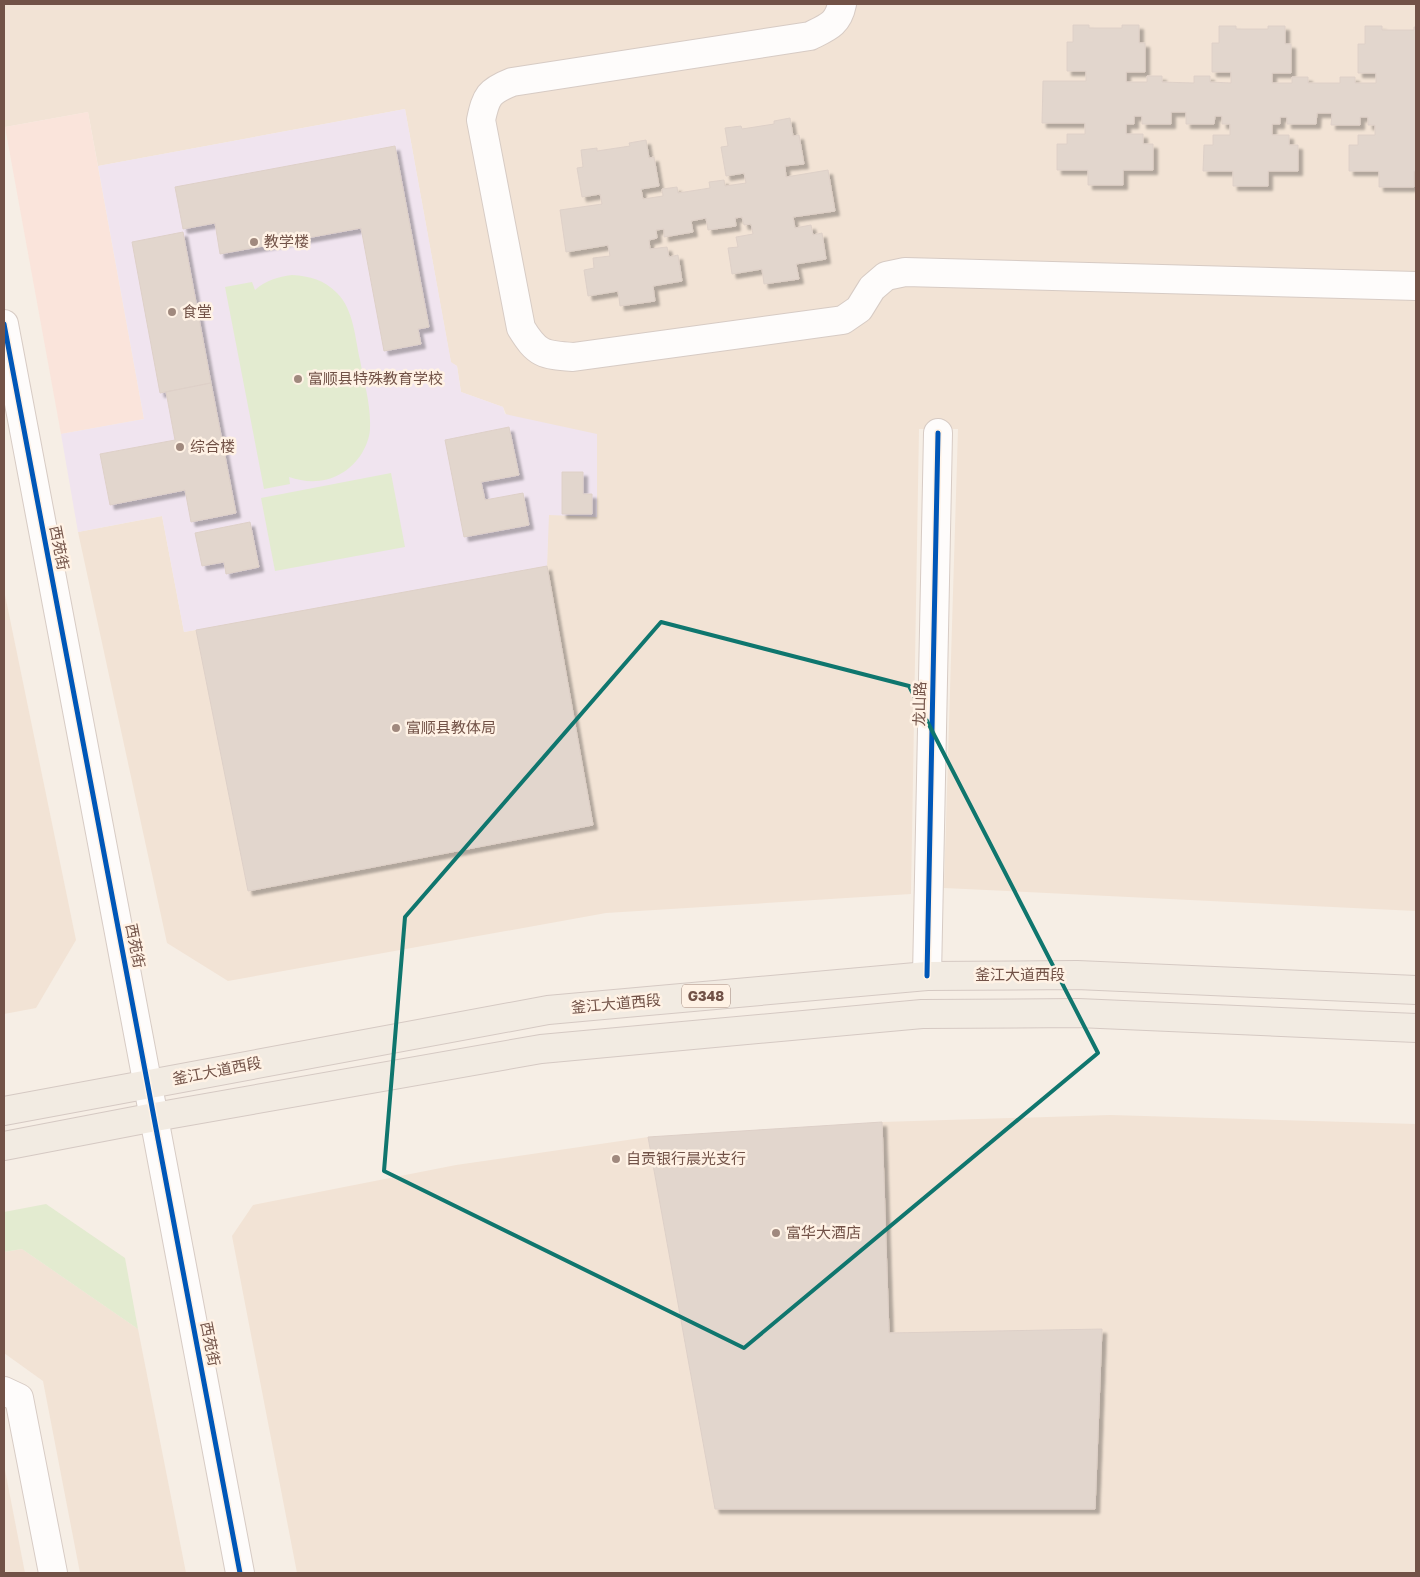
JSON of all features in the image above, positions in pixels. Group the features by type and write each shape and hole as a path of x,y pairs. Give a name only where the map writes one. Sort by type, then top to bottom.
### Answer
{"main road":[{"name":"釜江大道西段","path":"4,1111 548,1010 926,976 1077,975 1416,990"},
{"path":"4,1146 155,1116 540,1049 922,1014 1078,1013 1416,1028"}],"street":[{"path":"842,4 839,16 828,28 810,36 512,82 494,89 485,101 482,120 521,328 533,347 552,356 573,357 843,320 859,309 872,288 886,276 905,272 1416,286"},
{"name":"西苑街","path":"4,324 240,1573"},
{"name":"龙山路","path":"926,976 938,433"},
{"path":"4,1390 19,1398 53,1573"}],"highlighted area":[{"path":"661,622 909,686 1098,1053 744,1348 384,1171 405,917"}],"shaded area":[{"path":"4,4 1416,4 1416,911 944,888 958,429 919,429 911,894 606,913 228,981 167,943 78,532 162,516 184,632 196,630 248,891 593,825 547,566 548,515 503,407 461,392 457,366 451,363 405,109 98,166 88,112 5,127"},
{"name":"富顺县特殊教育学校","path":"405,109 451,362 457,366 461,392 503,407 505,414 597,434 597,517 549,515 547,566 184,632 162,516 78,532 61,434 144,419 98,166"},
{"path":"88,112 144,419 61,434 5,127"},
{"path":"4,590 76,940 36,1008 4,1014"},
{"path":"1110,1115 1416,1124 1416,1573 297,1573 232,1236 253,1205 456,1165 648,1137 715,1508 1095,1509 1102,1329 889,1333 882,1122"},
{"path":"22,1249 138,1329 186,1573 80,1573 43,1381 4,1353 4,1252"},
{"path":"4,1465 25,1573 4,1573"}],"green space":[{"path":"292,275 305,276 327,285 337,293 347,308 353,325 367,394 370,431 368,441 362,453 348,469 339,475 320,481 300,480 289,477 290,484 264,489 225,287 252,282 255,290 272,280"},
{"path":"391,473 405,547 275,571 261,498"},
{"path":"46,1204 125,1258 138,1329 22,1249 4,1252 4,1212"}],"building":[{"path":"1073,25 1089,25 1089,28 1122,28 1122,25 1139,25 1139,43 1145,43 1145,72 1126,72 1126,82 1147,82 1147,76 1162,76 1162,82 1194,83 1194,76 1210,76 1210,82 1231,83 1231,72 1212,72 1212,43 1219,43 1219,26 1236,26 1236,29 1268,29 1268,26 1285,26 1285,44 1291,44 1291,73 1272,73 1272,83 1292,83 1292,77 1308,77 1308,83 1340,83 1340,77 1355,77 1355,83 1376,83 1376,73 1358,73 1358,44 1365,44 1365,26 1382,26 1382,30 1414,30 1414,27 1416,27 1416,171 1414,171 1414,187 1379,187 1379,171 1349,171 1349,145 1358,145 1358,135 1375,135 1375,125 1368,125 1368,117 1360,117 1360,125 1331,125 1332,113 1317,113 1316,124 1287,124 1287,117 1280,117 1280,124 1272,124 1272,135 1289,135 1289,145 1298,145 1298,171 1268,171 1268,186 1233,186 1233,171 1203,171 1204,145 1213,145 1213,135 1230,135 1230,124 1222,124 1222,116 1215,116 1214,124 1186,124 1186,112 1171,112 1171,124 1142,124 1142,116 1134,116 1134,124 1126,124 1126,134 1143,134 1143,144 1153,144 1153,170 1123,170 1123,185 1088,185 1088,170 1057,170 1057,144 1067,144 1067,134 1085,134 1085,123 1042,123 1043,81 1086,81 1086,71 1067,71 1067,42 1073,42"},
{"path":"790,118 793,136 799,135 804,164 785,166 786,177 828,170 835,211 793,217 795,228 811,225 813,235 822,233 826,259 796,264 799,279 764,284 762,269 732,274 728,248 738,247 736,237 753,234 751,224 744,225 742,217 735,218 736,226 708,230 706,218 691,221 693,232 664,237 664,229 656,230 657,238 649,240 650,249 667,247 669,257 678,255 682,281 653,286 655,301 620,306 618,291 588,296 584,270 594,268 593,258 610,256 608,245 566,252 560,210 602,204 600,194 582,197 577,168 583,167 581,150 597,148 597,151 630,146 629,143 646,140 649,158 654,157 659,186 641,189 643,199 663,196 662,189 677,187 678,193 710,188 709,182 724,180 725,186 746,183 744,173 726,176 721,147 728,146 725,128 741,126 742,129 774,124 774,121"},
{"name":"教学楼","path":"395,146 429,327 418,329 421,344 384,351 361,228 220,254 215,223 183,229 175,187"},
{"name":"食堂","path":"183,232 211,383 160,393 132,242"},
{"name":"综合楼","path":"211,383 236,513 191,522 185,490 110,505 100,454 175,440 166,392"},
{"path":"509,427 519,475 481,482 485,500 523,493 529,525 464,537 445,440"},
{"path":"562,472 583,472 583,494 592,494 592,514 562,514"},
{"path":"250,522 259,567 226,574 224,562 202,566 195,533"},
{"name":"富顺县教体局","path":"547,566 593,825 248,891 196,630"},
{"name":"富华大酒店","path":"882,1122 889,1333 1102,1329 1095,1509 715,1509 648,1137"}],"cycle path":[{"path":"4,324 240,1573"},
{"path":"927,976 938,433"}],"place":[{"name":"教学楼","path":"254,242"},
{"name":"食堂","path":"172,312"},
{"name":"富顺县特殊教育学校","path":"298,379"},
{"name":"综合楼","path":"180,447"},
{"name":"富顺县教体局","path":"396,728"},
{"name":"自贡银行晨光支行","path":"616,1159"},
{"name":"富华大酒店","path":"776,1233"}]}
